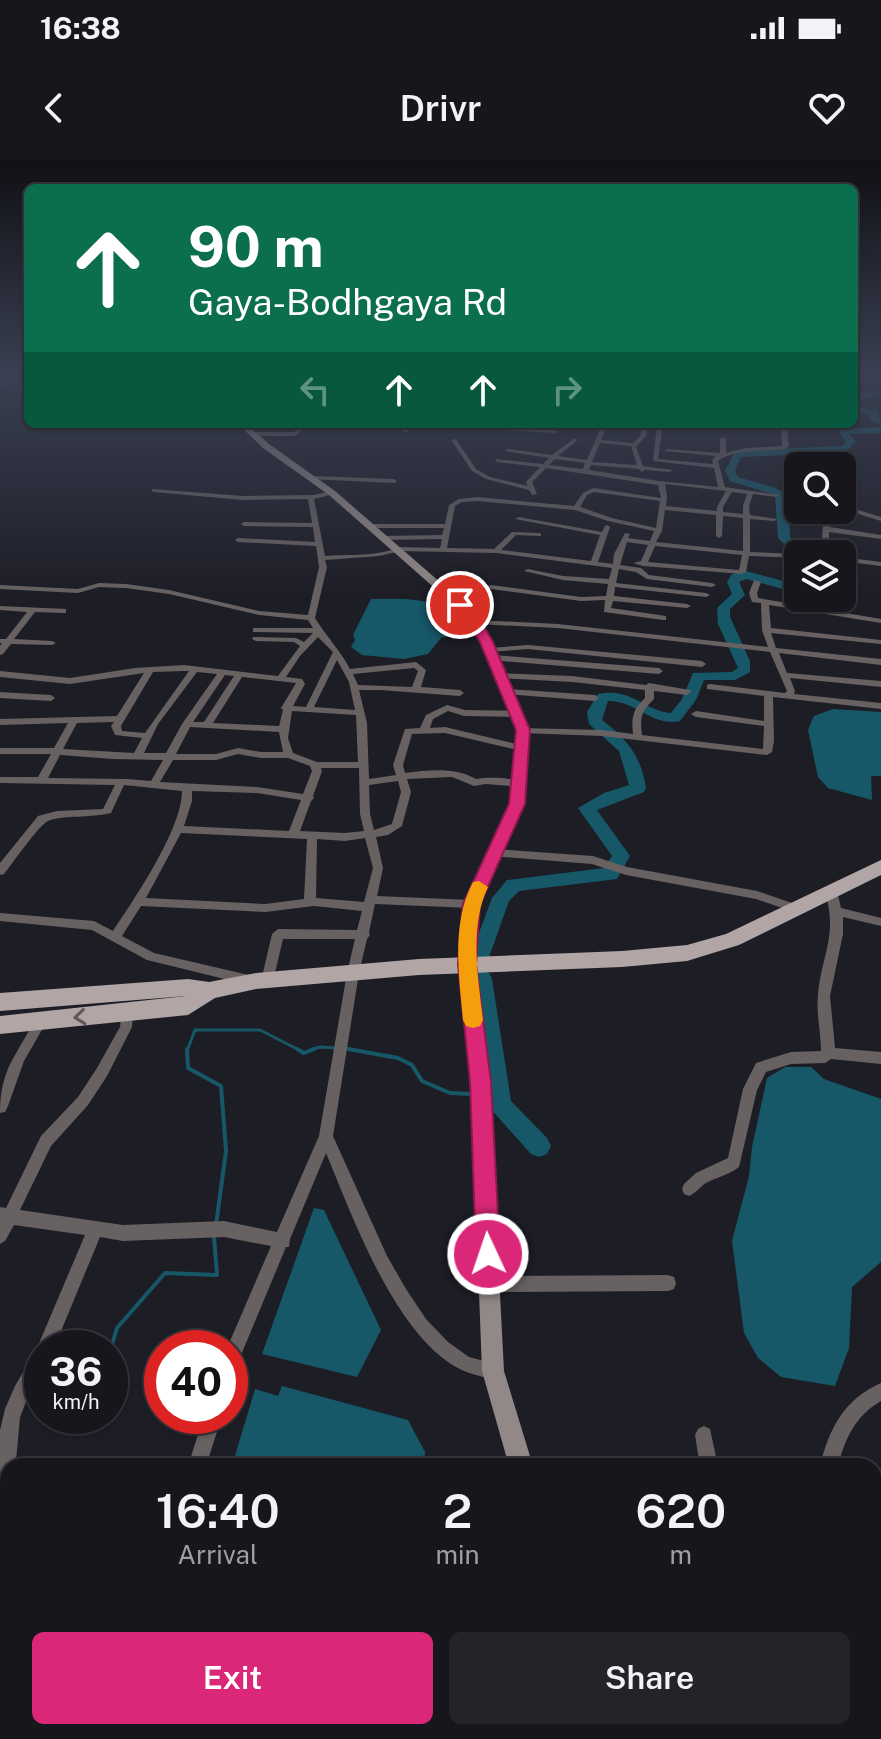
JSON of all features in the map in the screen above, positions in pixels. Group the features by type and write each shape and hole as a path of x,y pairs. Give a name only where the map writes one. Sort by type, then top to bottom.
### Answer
{"main road":[{"path":"0,1002 188,987 209,991 262,981 467,964 622,959 687,953 732,940 794,908 835,901 881,867"},
{"path":"0,1025 188,1006 209,991"}],"street":[{"path":"272,449 332,493 454,598 475,622 492,654 523,730 520,784 514,812 471,904 467,964 481,1093 493,1371 519,1458"},
{"path":"460,449 473,469 488,478 532,489"},
{"path":"532,505 529,482 548,467 562,449"},
{"path":"587,465 591,449"},
{"path":"635,449 642,470"},
{"path":"656,449 655,460 715,466"},
{"path":"659,449 720,455 771,449"},
{"path":"719,536 720,505 726,489 715,466 715,458 723,454 723,449"},
{"path":"508,451 556,457 659,483 673,482 777,495"},
{"path":"667,451 673,482"},
{"path":"497,460 548,467 587,465 670,470"},
{"path":"311,478 394,481"},
{"path":"496,501 509,483"},
{"path":"643,564 659,531 663,504 659,483"},
{"path":"154,490 243,498 312,497 332,493"},
{"path":"576,508 585,494 593,490 720,514 774,519"},
{"path":"321,558 361,553 371,557 398,550 443,549 739,573 744,571 747,553 745,517 751,492"},
{"path":"244,1330 326,1136 353,973 378,868 365,814 360,713 354,688 337,652 311,618 323,572 312,497"},
{"path":"452,505 467,499 576,508 610,520 659,531"},
{"path":"452,505 537,512"},
{"path":"443,549 452,505"},
{"path":"856,511 881,519"},
{"path":"518,519 604,534"},
{"path":"594,563 610,520"},
{"path":"244,524 315,525"},
{"path":"826,524 826,540"},
{"path":"610,655 609,598 616,563 631,525"},
{"path":"369,526 447,526"},
{"path":"826,529 881,537"},
{"path":"496,551 514,533 539,535"},
{"path":"382,538 445,537"},
{"path":"238,540 265,544 318,544"},
{"path":"624,540 784,555"},
{"path":"856,561 881,564"},
{"path":"616,563 636,569 647,577 712,585"},
{"path":"528,571 706,595"},
{"path":"757,582 753,598 765,602 881,621"},
{"path":"0,587 78,591 99,585 137,587 259,613 311,618"},
{"path":"454,598 487,587 581,599 609,598 687,606"},
{"path":"765,602 766,630 791,686 788,696"},
{"path":"0,608 63,611"},
{"path":"0,652 4,640 32,610"},
{"path":"609,612 663,618"},
{"path":"475,622 881,662"},
{"path":"766,630 881,642"},
{"path":"305,646 296,640 256,635 319,632"},
{"path":"281,678 319,632"},
{"path":"4,640 52,643"},
{"path":"492,654 528,647 702,664"},
{"path":"309,709 337,652"},
{"path":"492,654 659,671"},
{"path":"349,672 416,665 422,670 416,689"},
{"path":"138,755 147,736 195,669"},
{"path":"0,674 70,681 150,670 195,669 301,682 286,708 285,745 289,755"},
{"path":"147,736 118,733 116,726 150,670"},
{"path":"155,783 187,724 222,673"},
{"path":"500,675 649,686 687,692"},
{"path":"786,675 881,684"},
{"path":"207,725 238,676"},
{"path":"638,737 635,718 641,706 650,699 649,686"},
{"path":"710,687 881,706"},
{"path":"354,688 460,693"},
{"path":"508,692 595,698"},
{"path":"523,730 602,733 763,753 769,750 768,694"},
{"path":"0,695 51,698"},
{"path":"286,708 360,713"},
{"path":"425,728 429,717 447,708 464,713 517,714"},
{"path":"696,714 769,724"},
{"path":"0,722 120,719"},
{"path":"41,781 74,720"},
{"path":"187,724 285,729"},
{"path":"176,829 312,836 371,834 397,826 406,792 398,761 407,733 425,728 453,731 522,748"},
{"path":"0,751 216,757 238,751 289,755 316,765 363,765"},
{"path":"293,835 309,798 316,765"},
{"path":"363,783 400,777 458,775 474,783 520,784"},
{"path":"0,780 155,783 187,788 257,790 309,798"},
{"path":"0,871 42,819 107,811 121,782"},
{"path":"115,937 138,902 176,829 188,800 187,788"},
{"path":"310,902 312,836"},
{"path":"495,853 560,856 757,895 794,908"},
{"path":"835,901 881,922"},
{"path":"828,1053 823,1000 839,929 835,901"},
{"path":"138,902 265,908 310,902 471,904"},
{"path":"0,917 82,924 104,930 151,957 262,981 278,934 364,935"},
{"path":"0,1236 6,1215 46,1141 83,1101 102,1072 126,1027 127,1012"},
{"path":"0,1107 10,1088 15,1067 41,1021"},
{"path":"828,1053 881,1058"},
{"path":"689,1189 699,1177 734,1162 750,1089 761,1067 791,1058 825,1057 828,1053"},
{"path":"326,1136 399,1295 437,1344 463,1363 493,1371"},
{"path":"6,1215 123,1233 224,1229 283,1241"},
{"path":"53,1330 96,1229"},
{"path":"489,1284 668,1283"},
{"path":"9,1458 8,1433 12,1414 24,1390"},
{"path":"831,1458 846,1418 864,1400 881,1392"},
{"path":"200,1458 207,1434"},
{"path":"704,1435 708,1458"}],"water":[{"path":"371,599 439,603 461,633 441,638 428,654 404,659 362,655 351,647 355,640 353,635"},
{"path":"833,709 881,712 881,776 871,776 872,800 828,788 818,777 808,730 814,716"},
{"path":"785,1067 811,1067 824,1079 881,1099 881,1262 852,1287 849,1348 835,1386 781,1377 758,1358 744,1333 732,1241 749,1176 767,1078"},
{"path":"314,1208 324,1210 381,1330 357,1377 262,1354"},
{"path":"282,1386 408,1420 425,1452 425,1458 234,1458 242,1434 248,1434 248,1412 255,1389 278,1396"}],"waterway":[{"path":"786,540 783,498 779,493 734,479 730,471 737,455 746,452 845,449"},
{"path":"481,954 501,898 514,885 610,874 621,856 587,808 638,788 634,765 625,748 594,721 603,697 625,698 656,715 675,718 689,700 698,676 735,676 745,669 723,617 723,608 739,595 733,582 736,577 746,575 784,585"},
{"path":"482,979 500,1106 539,1146"},
{"path":"187,1051 195,1030 260,1030 301,1051"},
{"path":"314,1049 335,1048"},
{"path":"297,1049 304,1053 314,1049"},
{"path":"308,1051 314,1049"},
{"path":"346,1049 356,1050"},
{"path":"348,1049 356,1050"},
{"path":"356,1050 360,1051"},
{"path":"356,1050 398,1058 412,1065 422,1081 450,1093 473,1094"},
{"path":"187,1051 188,1068 221,1086 226,1151 216,1225"},
{"path":"489,1094 498,1095"},
{"path":"116,1330 165,1273 217,1275 214,1237"}],"slow traffic":[{"path":"473,1020 467,964 471,904 479,887"}],"route":[{"path":"460,605 487,642 523,730 517,804 471,904 467,964 480,1082 488,1254"}]}
